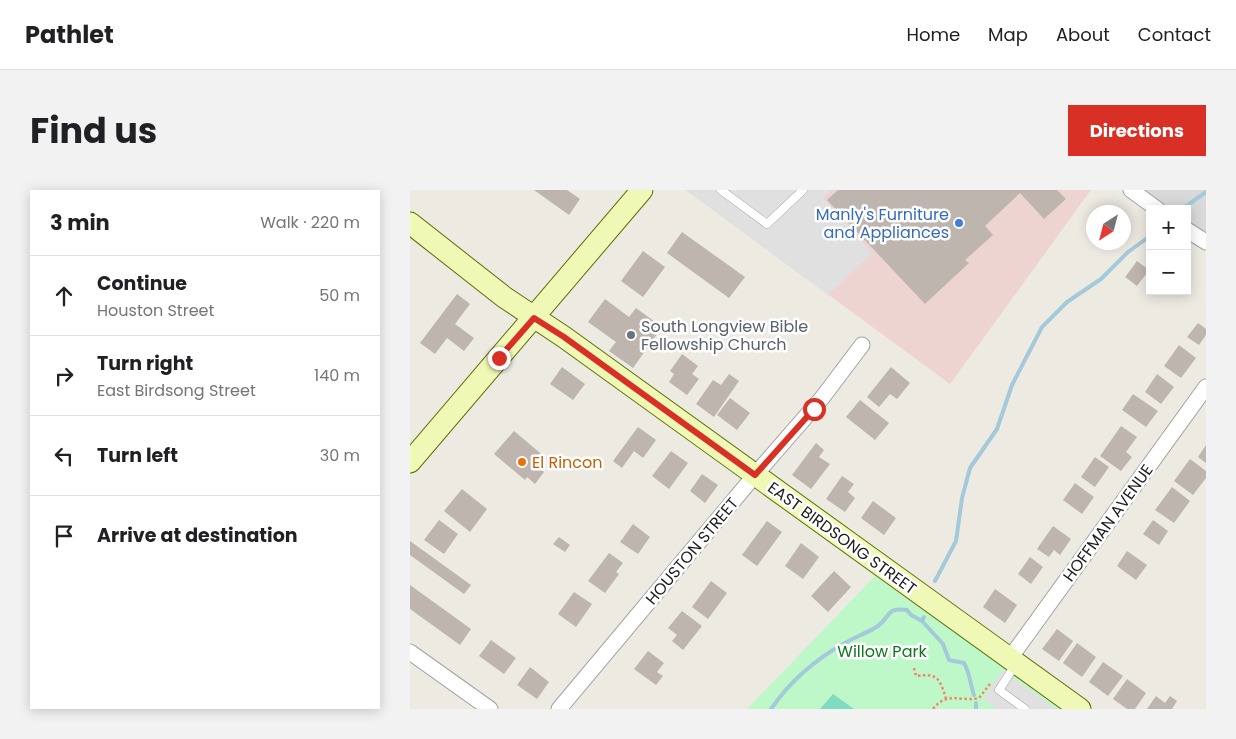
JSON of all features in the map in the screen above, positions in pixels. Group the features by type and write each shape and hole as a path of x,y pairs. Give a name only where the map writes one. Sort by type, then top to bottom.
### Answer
{"street":[{"path":"410,462 642,190"},
{"path":"1131,190 1152,205"},
{"name":"EAST BIRDSONG STREET","path":"410,224 504,297 564,337 1080,709"},
{"path":"1191,233 1206,242"},
{"name":"HOUSTON STREET","path":"559,709 822,398 862,345"},
{"name":"HOFFMAN AVENUE","path":"1013,661 1206,387"},
{"path":"410,652 490,709"}],"lane":[{"path":"721,190 767,224 803,190"},
{"path":"1013,661 999,690 1025,709"}],"path":[{"path":"914,668 916,676 930,674 934,676 939,681 946,698"},
{"path":"933,709 940,701 946,698 970,700 979,698 990,683"}],"shaded area":[{"path":"686,190 1091,190 950,384"},
{"path":"686,190 831,190 823,198 872,253 828,295"},
{"path":"1139,190 1206,190 1206,234 1191,225 1191,205 1160,205"},
{"path":"1002,670 1057,709 997,709 983,699"}],"green space":[{"name":"Willow Park","path":"875,576 1061,708 747,709"},
{"path":"833,694 854,709 820,709"}],"building":[{"path":"534,190 567,190 580,199 569,215"},
{"path":"838,190 1057,190 1066,199 1044,219 1020,193 985,226 993,235 965,260 969,263 925,304 827,200"},
{"path":"682,232 745,277 729,298 667,253"},
{"path":"643,251 665,267 643,297 621,281"},
{"path":"1137,261 1146,268 1146,274 1137,286 1125,277"},
{"path":"457,294 470,304 455,324 474,338 464,351 447,338 435,354 420,343"},
{"name":"South Longview Bible Fellowship Church","path":"605,299 629,317 636,308 662,327 633,368 609,351 616,342 588,322"},
{"path":"1198,323 1206,329 1206,335 1199,345 1187,337"},
{"path":"1179,345 1196,358 1181,378 1164,366"},
{"path":"682,354 698,366 692,374 699,379 687,395 669,382 674,374 670,371"},
{"path":"562,367 585,384 573,400 550,384"},
{"path":"891,367 910,383 897,399 890,394 879,407 867,397"},
{"path":"729,374 739,381 714,417 696,404 713,380 721,385"},
{"path":"1157,374 1174,387 1161,404 1145,392"},
{"path":"1133,394 1158,411 1146,427 1122,410"},
{"path":"730,398 750,413 737,430 717,415"},
{"path":"860,400 889,423 875,440 846,417"},
{"path":"1121,426 1137,437 1126,452 1132,457 1121,471 1100,456"},
{"path":"638,427 656,440 643,458 634,451 622,468 613,461"},
{"name":"El Rincon","path":"514,431 545,457 537,466 544,472 535,484 527,477 525,480 494,454"},
{"path":"816,443 824,450 819,457 830,464 811,489 792,475"},
{"path":"1206,445 1206,463 1198,457"},
{"path":"671,451 688,463 669,489 652,476"},
{"path":"1095,457 1109,467 1095,487 1081,477"},
{"path":"1190,459 1206,471 1206,478 1193,495 1174,481"},
{"path":"702,474 718,485 705,503 690,491"},
{"path":"842,476 854,484 848,492 855,498 845,512 826,499"},
{"path":"1075,483 1094,497 1082,514 1063,500"},
{"path":"1172,487 1190,501 1174,523 1155,510"},
{"path":"462,489 487,509 470,532 444,511"},
{"path":"873,501 896,518 884,535 861,518"},
{"path":"439,520 458,534 444,554 424,540"},
{"path":"1153,520 1168,531 1159,545 1143,534"},
{"path":"767,521 782,532 757,566 742,555"},
{"path":"633,524 650,537 638,554 620,542"},
{"path":"1053,526 1071,539 1060,555 1054,550 1049,557 1037,549"},
{"path":"559,537 570,545 565,552 553,544"},
{"path":"410,541 471,585 464,594 410,555"},
{"path":"801,543 819,557 803,579 785,566"},
{"path":"1127,551 1147,565 1136,580 1117,566"},
{"path":"609,553 623,563 616,572 619,574 605,593 588,581"},
{"path":"1030,557 1043,567 1031,584 1018,574"},
{"path":"834,571 851,587 828,612 811,596"},
{"path":"711,581 727,593 708,619 692,607"},
{"path":"410,585 471,629 460,645 410,609"},
{"path":"995,589 1017,605 1005,623 983,607"},
{"path":"574,592 592,604 576,627 558,614"},
{"path":"682,611 702,626 683,650 672,641 677,635 668,628"},
{"path":"1057,629 1073,641 1059,661 1042,649"},
{"path":"491,640 516,658 504,674 479,656"},
{"path":"1077,643 1096,657 1082,677 1063,663"},
{"path":"648,651 664,663 657,672 663,676 656,685 634,669"},
{"path":"1103,662 1123,676 1108,696 1089,682"},
{"path":"530,667 549,682 537,699 517,685"},
{"path":"1127,679 1146,693 1135,709 1127,709 1113,699"},
{"path":"1156,696 1165,703 1170,696 1177,701 1172,709 1147,709"}],"waterway":[{"path":"1188,205 1206,192"},
{"path":"935,581 956,541 962,498 970,468 997,429 1012,385 1042,327 1067,302 1101,279 1128,252 1146,239"},
{"path":"771,709 795,680 813,664 849,641 876,627 892,611 907,610 911,615 922,621"},
{"path":"924,617 922,621 943,644 949,660 964,663 974,695"},
{"path":"976,703 976,709"}],"place":[{"name":"Manly's Furniture and Appliances","path":"959,223"},
{"name":"South Longview Bible Fellowship Church","path":"631,335"},
{"name":"El Rincon","path":"522,462"}],"route":[{"path":"499,358 534,318 564,337 755,475 814,409"}]}
